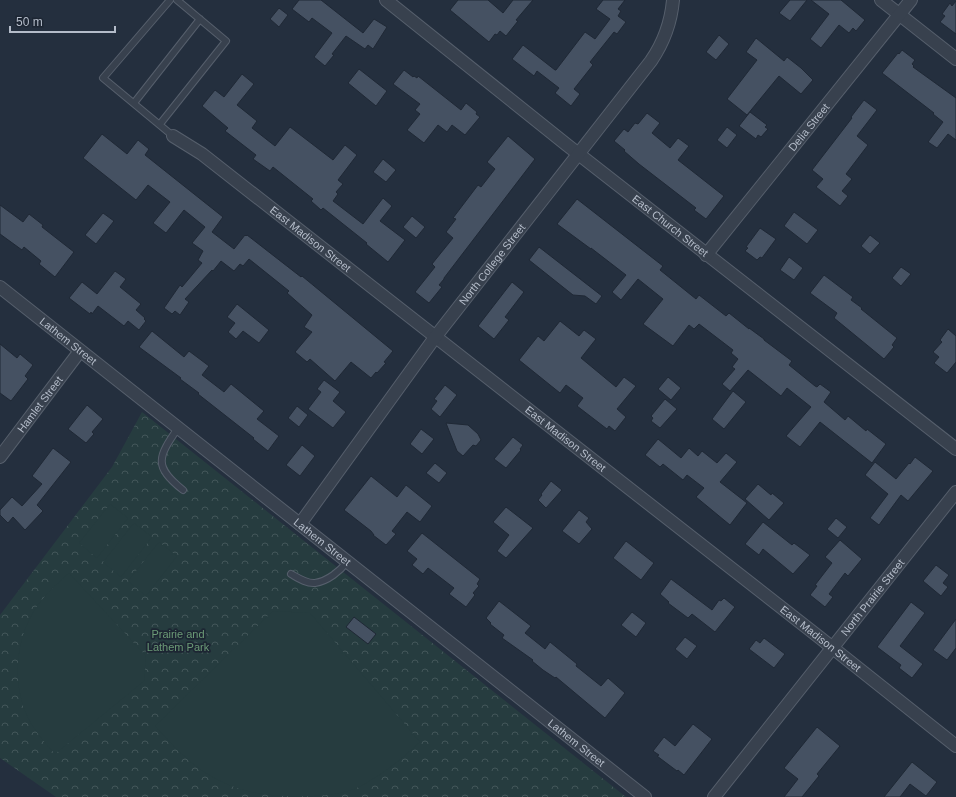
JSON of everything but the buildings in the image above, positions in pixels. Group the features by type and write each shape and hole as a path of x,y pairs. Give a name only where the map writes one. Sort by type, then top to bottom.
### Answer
{"street":[{"name":"East Church Street","path":"386,0 706,255 956,449"},
{"name":"North College Street","path":"300,524 436,336 659,50 669,27 674,0"},
{"path":"881,0 956,59"},
{"name":"Delia Street","path":"706,255 910,0"},
{"name":"East Madison Street","path":"173,136 202,154 436,336 956,746"},
{"name":"Lathem Street","path":"0,287 645,797"},
{"name":"Hamlet Street","path":"0,457 80,351"},
{"name":"North Prairie Street","path":"714,797 956,492"}],"lane":[{"path":"170,0 103,78 173,136"},
{"path":"160,124 226,41 176,0"},
{"path":"134,103 200,19"},
{"path":"178,428 162,454 161,466 173,482 183,490"},
{"path":"291,574 304,581 315,583 339,571 347,562"}],"green space":[{"name":"Prairie and Lathem Park","path":"142,412 626,797 56,797 0,758 0,615 112,467"},
{"path":"110,504 128,518 97,558 79,543"},
{"path":"134,523 152,537 121,577 103,562"},
{"path":"159,542 177,556 146,596 128,581"},
{"path":"69,573 146,656 144,681 55,754 34,728 25,711 19,686 18,660 23,634 34,611 55,586"},
{"path":"273,611 310,613 420,742 392,766 361,786 344,792 320,796 261,794 237,788 211,776 188,760 155,726"}]}
